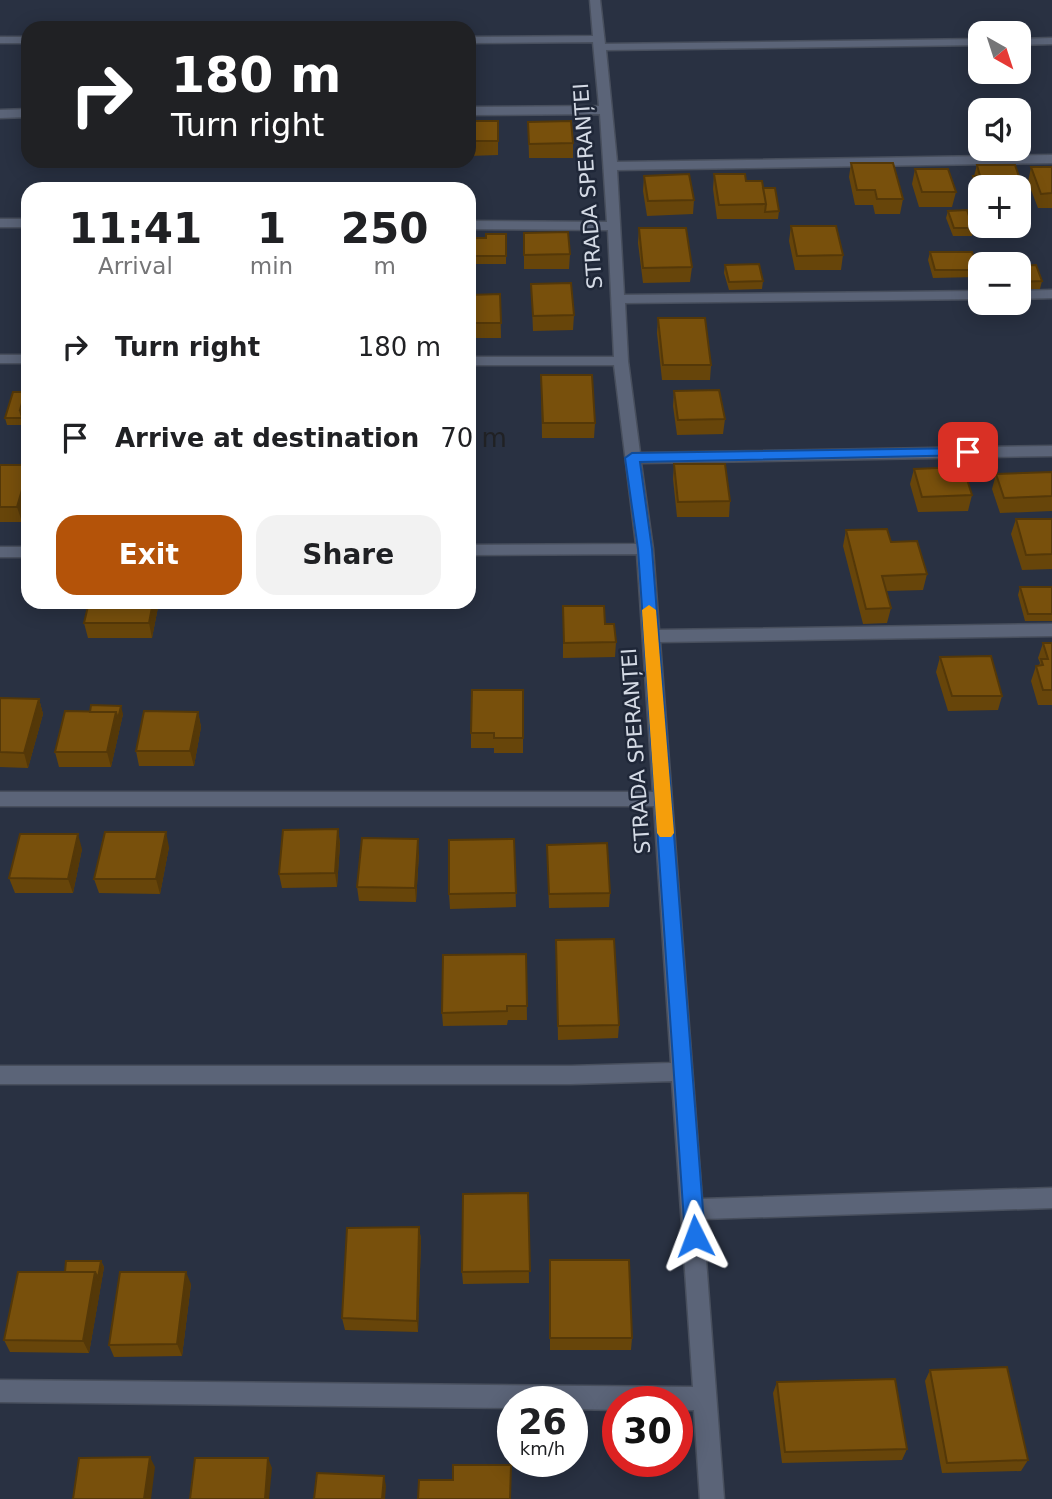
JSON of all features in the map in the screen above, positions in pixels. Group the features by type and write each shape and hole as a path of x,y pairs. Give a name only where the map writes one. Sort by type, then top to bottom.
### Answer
{"street":[{"name":"STRADA SPERANȚEI","path":"595,0 611,166 621,361 645,549 694,1209 712,1499"},
{"path":"0,40 21,40"},
{"path":"476,40 601,43 968,42"},
{"path":"1031,42 1052,41"},
{"path":"476,111 606,110"},
{"path":"0,114 21,113"},
{"path":"611,166 1052,159"},
{"path":"0,223 21,223"},
{"path":"476,226 614,226"},
{"path":"617,299 968,295"},
{"path":"1031,295 1052,295"},
{"path":"0,359 21,359"},
{"path":"476,361 621,361"},
{"path":"632,458 1052,451"},
{"path":"476,550 645,549"},
{"path":"0,552 21,552"},
{"path":"651,636 1052,630"},
{"path":"0,799 663,799"},
{"path":"0,1075 683,1072"},
{"path":"694,1209 1052,1198"},
{"path":"0,1391 704,1399"}],"building":[{"path":"476,121 498,121 498,141 476,141"},
{"path":"571,121 573,143 529,144 528,122"},
{"path":"851,163 893,163 903,199 877,199 875,190 857,190"},
{"path":"977,165 1015,165 1018,175 980,175"},
{"path":"1031,167 1052,167 1052,193 1041,194"},
{"path":"915,169 948,169 956,192 922,192"},
{"path":"689,174 694,200 648,201 644,176"},
{"path":"714,174 745,174 746,181 762,181 766,204 719,205"},
{"path":"763,188 775,188 779,211 765,212"},
{"path":"967,210 968,228 954,228 948,211"},
{"path":"791,226 836,226 843,255 797,256"},
{"path":"639,228 686,228 692,267 643,268"},
{"path":"568,232 570,254 524,255 524,233"},
{"path":"486,234 506,234 506,256 476,256 476,238 486,238"},
{"path":"930,252 968,252 968,270 935,270"},
{"path":"759,264 763,281 729,282 725,265"},
{"path":"1031,265 1036,265 1042,281 1031,281"},
{"path":"571,283 574,315 533,316 531,284"},
{"path":"500,294 501,323 476,323 476,295"},
{"path":"658,318 705,318 711,365 663,365"},
{"path":"541,375 592,375 595,423 543,423"},
{"path":"719,390 725,419 678,420 674,391"},
{"path":"13,392 21,392 21,418 5,418"},
{"path":"674,464 725,464 730,501 678,502"},
{"path":"0,465 21,465 21,493 17,507 0,507"},
{"path":"963,467 972,495 922,497 914,469"},
{"path":"1052,472 1052,496 1004,498 996,474"},
{"path":"1016,519 1052,519 1052,554 1026,555"},
{"path":"887,529 891,542 917,541 927,574 882,576 891,608 866,609 846,530"},
{"path":"1020,587 1052,587 1052,614 1028,614"},
{"path":"563,606 604,606 605,624 614,624 616,642 564,643"},
{"path":"87,609 152,609 149,623 84,623"},
{"path":"1043,643 1052,643 1052,690 1043,690 1036,666 1043,665 1041,659 1048,659"},
{"path":"991,656 1002,696 952,696 940,657"},
{"path":"472,690 523,690 523,738 494,738 494,733 471,733"},
{"path":"0,698 39,699 24,753 0,752"},
{"path":"91,705 121,706 118,719 116,712 90,712"},
{"path":"65,711 116,712 107,752 55,752"},
{"path":"144,711 198,712 190,751 136,751"},
{"path":"338,829 335,873 279,874 283,830"},
{"path":"105,832 166,832 156,879 94,879"},
{"path":"20,834 78,834 68,879 9,878"},
{"path":"362,838 418,839 415,888 357,887"},
{"path":"514,839 516,893 449,894 449,840"},
{"path":"607,843 610,893 549,894 547,845"},
{"path":"614,939 619,1025 558,1026 556,940"},
{"path":"526,954 527,1006 507,1006 507,1011 442,1013 443,955"},
{"path":"528,1193 530,1271 462,1272 463,1194"},
{"path":"419,1227 417,1321 342,1318 347,1228"},
{"path":"550,1260 629,1260 632,1338 550,1338"},
{"path":"66,1261 101,1261 98,1278 95,1272 65,1272"},
{"path":"18,1272 95,1272 83,1341 4,1340"},
{"path":"120,1272 186,1272 177,1344 109,1345"},
{"path":"1007,1367 1028,1460 947,1463 930,1370"},
{"path":"895,1379 907,1449 785,1452 777,1382"},
{"path":"150,1457 144,1499 73,1499 79,1458"},
{"path":"195,1458 268,1458 265,1499 190,1499"},
{"path":"453,1465 497,1465 497,1477 511,1477 510,1499 418,1499 419,1480 453,1480"},
{"path":"317,1473 384,1476 382,1499 314,1499"}],"slow traffic":[{"path":"649,610 666,833"}],"route":[{"path":"695,1236 645,549 632,458 968,452"}]}
